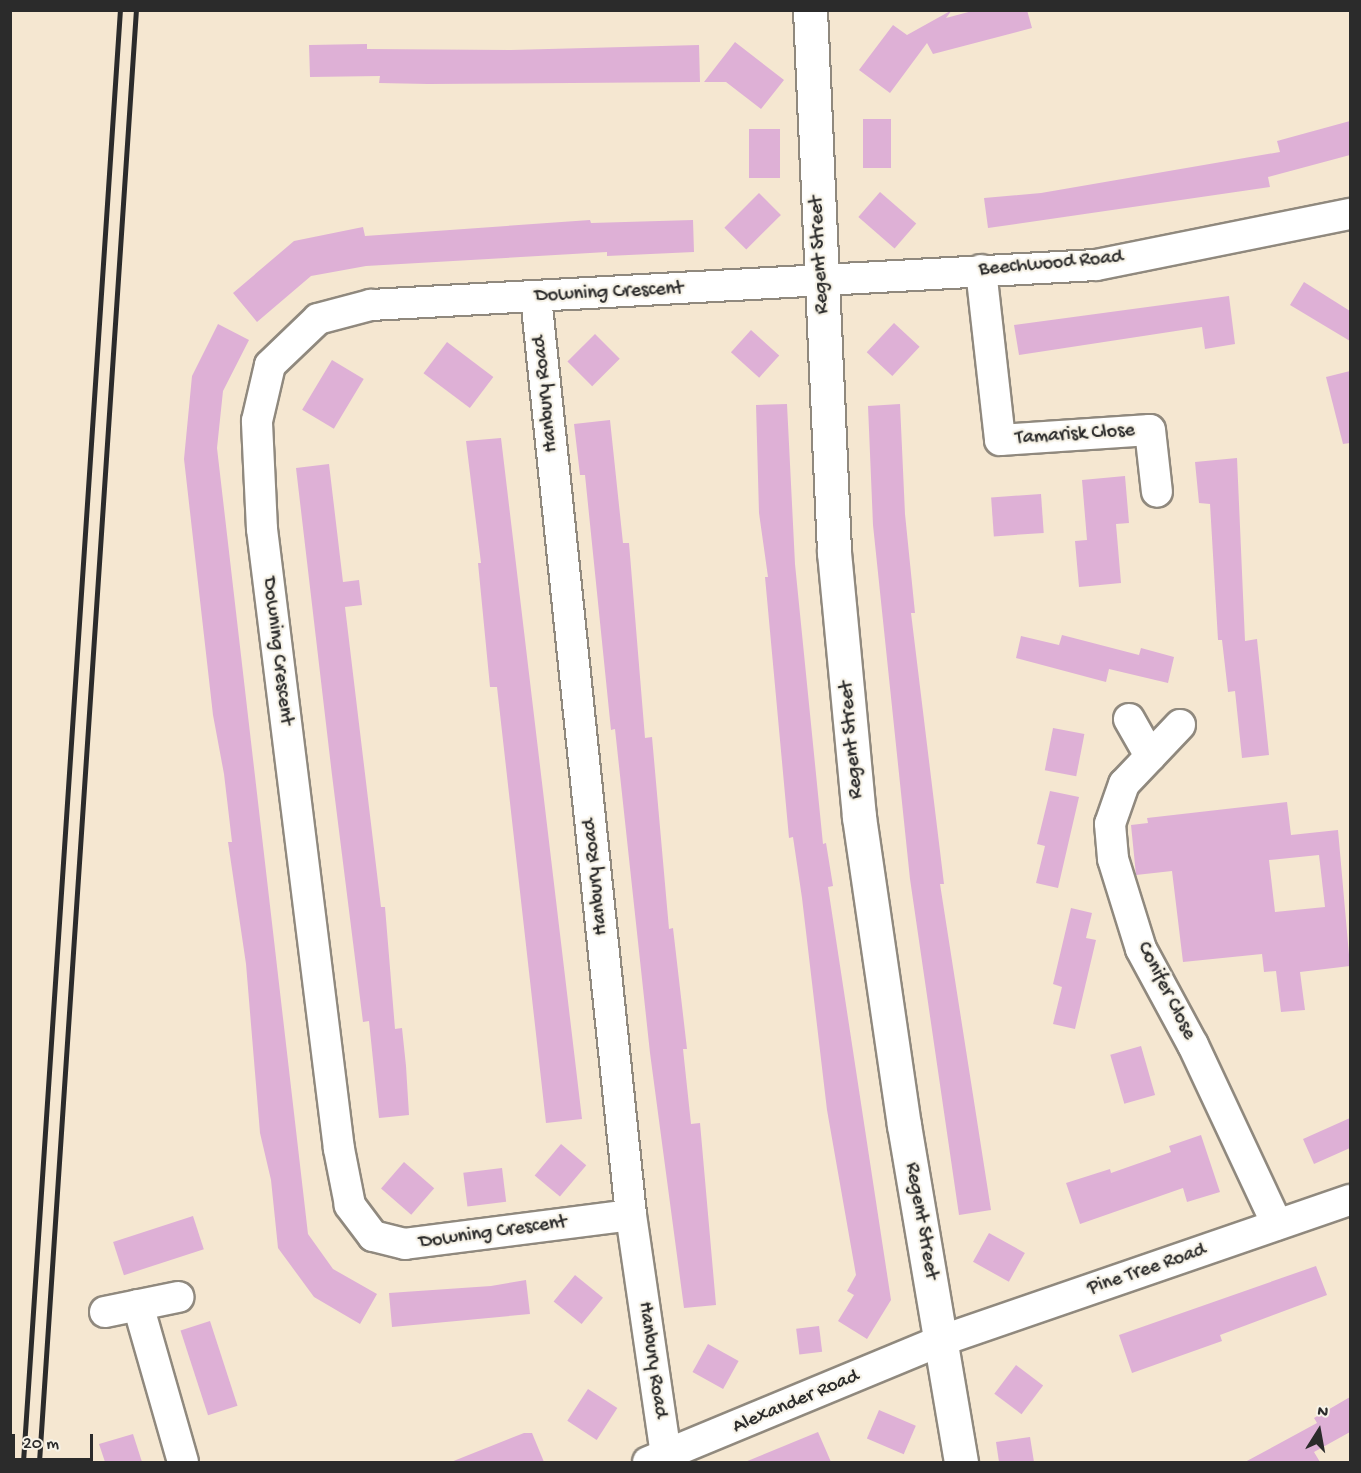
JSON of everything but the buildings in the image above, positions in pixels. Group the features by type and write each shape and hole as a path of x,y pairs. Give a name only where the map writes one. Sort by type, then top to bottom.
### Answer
{"street":[{"name":"Regent Street","path":"810,10 819,281 834,552 859,817 904,1125 943,1340 961,1462"},
{"name":"Beechwood Road","path":"819,281 1096,265 1350,214"},
{"name":"Tamarisk Close","path":"981,270 1000,440 1150,430 1157,492"},
{"name":"Downing Crescent","path":"631,1215 405,1245 373,1236 350,1204 339,1149 262,529 257,421 270,365 318,319 371,305 819,281"},
{"name":"Hanbury Road","path":"536,297 657,1459"},
{"path":"1129,719 1150,756"},
{"name":"Conifer Close","path":"1180,725 1124,784 1110,824 1113,859 1141,949 1193,1045 1277,1224"},
{"name":"Pine Tree Road","path":"943,1340 1350,1200"},
{"path":"105,1312 178,1297"},
{"path":"138,1305 183,1462"},
{"name":"Alexander Road","path":"657,1459 943,1340"}],"railway":[{"path":"23,1462 120,10"},
{"path":"39,1462 136,10"}]}
